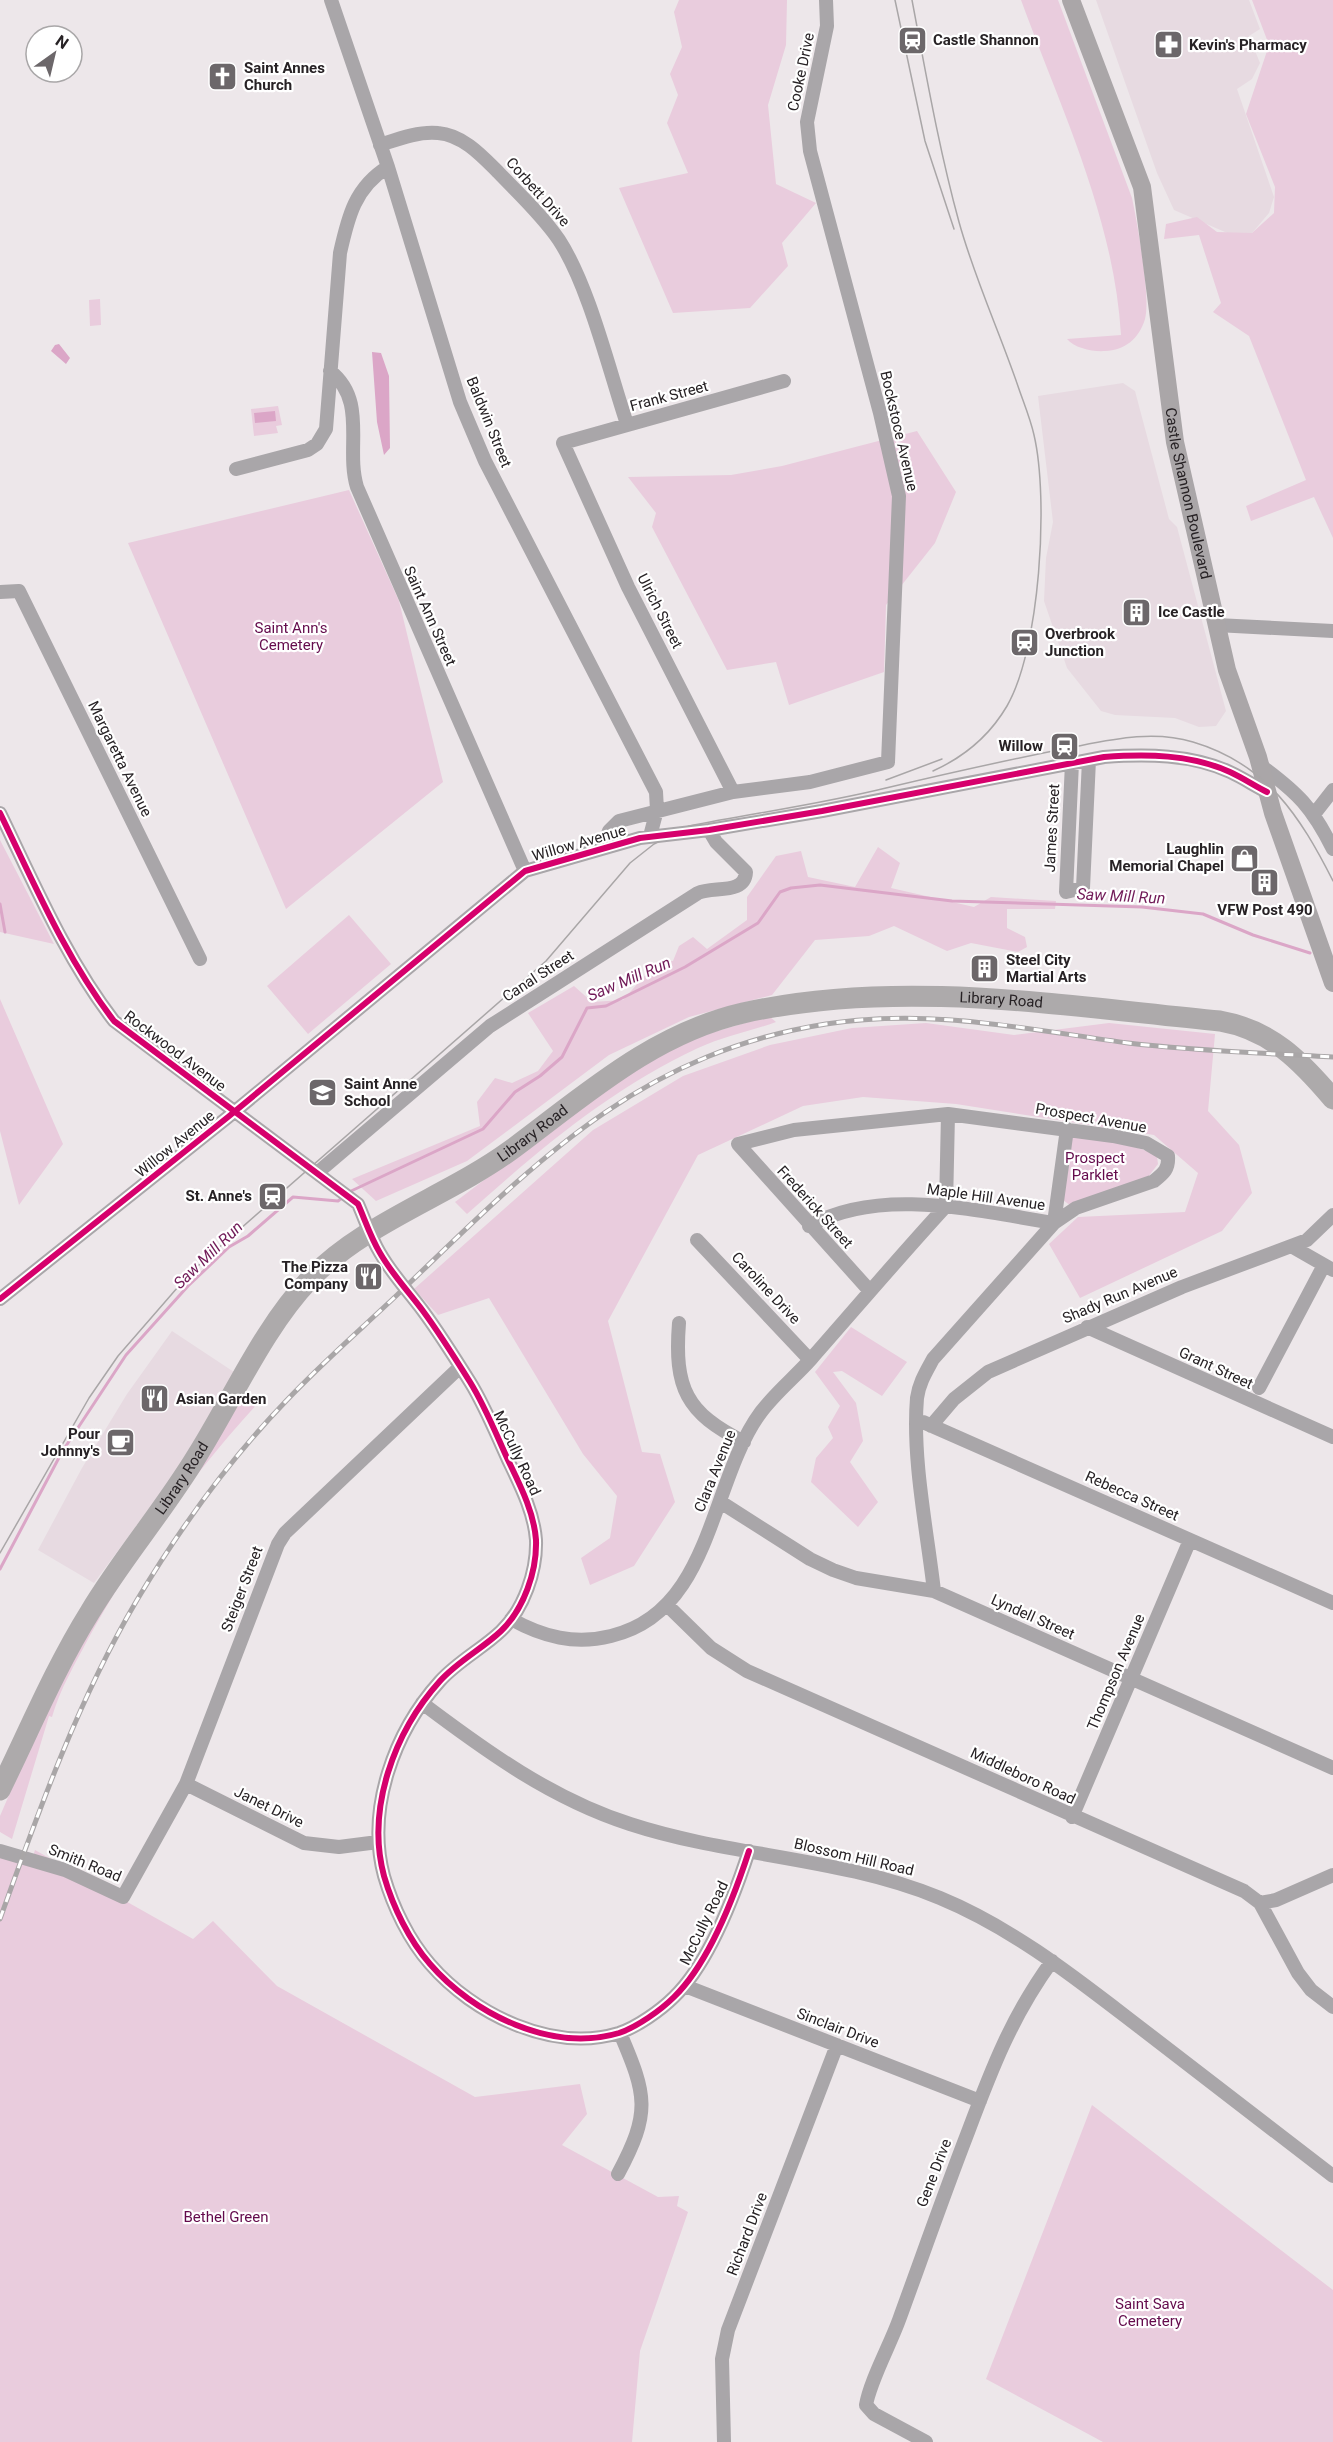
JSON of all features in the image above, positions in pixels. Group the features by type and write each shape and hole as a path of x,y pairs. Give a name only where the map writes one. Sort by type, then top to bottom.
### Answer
{"main road":[{"name":"Library Road","path":"0,1790 87,1617 196,1458 288,1307 311,1278 370,1233 490,1164 639,1056 686,1032 767,1009 867,998 932,996 1220,1021 1245,1026 1276,1041 1311,1073 1333,1100"}],"street":[{"name":"Baldwin Street","path":"331,0 388,167 460,402 485,461 656,792 657,810 650,836"},
{"name":"Cooke Drive","path":"810,151 807,122 827,26 826,0"},
{"name":"Castle Shannon Boulevard","path":"1071,0 1142,187 1175,442 1227,670 1267,792 1327,950 1333,983"},
{"name":"Corbett Drive","path":"380,145 421,134 438,133 453,136 467,144 545,220 571,261 627,424"},
{"name":"Bockstoce Avenue","path":"810,151 880,413 899,496 888,762"},
{"path":"236,469 295,454 317,444 327,429 340,253 345,230 361,190 376,174 388,167"},
{"name":"Saint Ann Street","path":"330,371 339,378 351,400 354,418 352,464 357,487 525,871"},
{"name":"Frank Street","path":"563,443 784,381"},
{"name":"Ulrich Street","path":"563,443 628,586 733,792"},
{"name":"Margaretta Avenue","path":"0,592 19,591 200,959"},
{"path":"1216,625 1333,631"},
{"name":"Willow Avenue","path":"0,1299 235,1111 525,871 603,847 650,836 709,830 937,790 1089,760 1152,755 1194,760 1229,772 1267,792"},
{"name":"James Street","path":"1072,763 1066,892 1083,888 1089,760"},
{"name":"Willow Avenue","path":"603,847 609,831 620,821 733,792 810,782 888,762"},
{"path":"1260,765 1289,786 1315,813 1333,849"},
{"path":"1315,813 1333,790"},
{"name":"Rockwood Avenue","path":"0,813 95,996 114,1021 358,1204 370,1233"},
{"name":"Canal Street","path":"317,1173 490,1026 698,893 741,884 746,875 743,867 716,842 709,830"},
{"path":"946,1206 948,1114"},
{"name":"Prospect Avenue","path":"738,1144 794,1130 948,1114 1067,1129 1146,1143 1162,1150 1168,1156 1169,1164 1165,1173 1154,1180 1076,1208 1054,1223 933,1359 921,1380 917,1396 918,1449 934,1591"},
{"path":"1054,1223 1067,1129"},
{"name":"Frederick Street","path":"738,1144 809,1226 869,1290"},
{"name":"Maple Hill Avenue","path":"809,1226 830,1214 852,1209 921,1204 1054,1223"},
{"name":"Clara Avenue","path":"512,1619 533,1631 553,1638 599,1639 620,1634 668,1606 685,1581 722,1503 744,1442 763,1410 946,1206"},
{"name":"Shady Run Avenue","path":"931,1426 954,1399 988,1372 1182,1287 1307,1240 1333,1215"},
{"name":"McCully Road","path":"370,1233 397,1280 423,1311 478,1396 531,1515 536,1541 533,1569 525,1595 512,1619 453,1669 422,1703 402,1737 390,1766 378,1819 378,1842 385,1877 396,1910 428,1963 453,1987 483,2009 540,2033 564,2037 620,2033 672,1999 685,1986 708,1948 749,1851"},
{"name":"Caroline Drive","path":"698,1240 810,1360"},
{"path":"1259,1388 1328,1267 1291,1246"},
{"path":"679,1323 678,1369 691,1403 717,1429 744,1442"},
{"name":"Grant Street","path":"1087,1327 1333,1437"},
{"name":"Steiger Street","path":"123,1897 186,1784 278,1544 285,1533 460,1367"},
{"name":"Rebecca Street","path":"917,1420 1333,1603"},
{"name":"Lyndell Street","path":"722,1503 810,1559 833,1570 856,1578 934,1591 1333,1768"},
{"name":"Thompson Avenue","path":"1072,1816 1190,1540"},
{"name":"Middleboro Road","path":"668,1606 711,1648 747,1671 1244,1891 1260,1903 1298,1973 1311,1990 1333,2007"},
{"name":"Blossom Hill Road","path":"422,1703 507,1764 586,1808 666,1834 855,1872 910,1887 999,1926 1052,1960 1333,2176"},
{"name":"Janet Drive","path":"186,1784 304,1843 339,1847 378,1842"},
{"name":"Smith Road","path":"0,1851 65,1870 123,1897"},
{"path":"1260,1903 1276,1900 1333,1875"},
{"name":"Gene Drive","path":"926,2442 874,2414 866,2405 868,2391 900,2318 980,2101 1015,2016 1052,1960"},
{"name":"Sinclair Drive","path":"685,1986 980,2101"},
{"path":"618,2174 633,2144 643,2111 642,2089 620,2033"},
{"name":"Richard Drive","path":"724,2442 722,2358 728,2330 837,2045"}],"shaded area":[{"path":"1096,0 1249,0 1260,29 1249,36 1260,63 1252,79 1237,89 1274,197 1269,213 1252,233 1232,235 1174,210 1157,173"},
{"path":"59,344 70,358 66,364 51,351 55,345"},
{"path":"372,352 381,353 389,376 390,448 384,455 377,422"},
{"path":"1123,383 1135,391 1169,519 1177,527 1226,711 1216,726 1199,727 1175,718 1115,715 1101,711 1067,668 1044,601 1046,558 1053,522 1038,396"},
{"path":"275,411 276,421 255,423 254,413"},
{"path":"172,1331 237,1374 177,1471 94,1583 38,1550 82,1468 127,1394"}],"green space":[{"path":"679,0 787,0 786,45 768,105 776,184 816,203 782,243 788,266 750,308 673,313 619,188 688,173 667,123 678,95 670,74 682,47 674,12"},
{"path":"1021,0 1058,0 1132,198 1143,259 1146,294 1145,319 1135,338 1125,346 1112,350 1090,350 1074,345 1067,339 1121,335 1116,291 1097,206"},
{"path":"1252,0 1333,0 1333,538 1314,497 1251,521 1246,506 1306,480 1249,336 1213,312 1221,303 1199,235 1164,239 1166,224 1197,217 1217,232 1252,233 1274,213 1275,187 1246,114 1269,45"},
{"path":"100,299 101,325 90,326 89,300"},
{"path":"278,406 282,425 276,426 278,433 254,436 251,409"},
{"path":"917,431 956,492 935,543 886,605 884,672 789,705 776,662 727,670 652,527 656,513 628,477 731,475 782,466"},
{"name":"Saint Ann's Cemetery","path":"349,490 399,601 443,782 286,909 128,543"},
{"path":"0,840 54,944 0,932"},
{"path":"878,847 900,863 891,888 974,907 991,897 1056,901 1055,909 1007,909 1007,928 1025,937 1027,947 1018,952 971,943 947,951 894,926 869,936 815,940 772,995 689,1017 609,1055 467,1161 376,1201 352,1179 480,1126 477,1102 495,1078 512,1083 538,1071 553,1051 528,1013 574,986 592,1002 623,1000 657,962 673,961 679,946 693,937 707,949 747,920 747,897 776,856 801,851 808,877 855,887"},
{"path":"349,915 391,964 308,1034 267,986"},
{"path":"0,999 63,1144 19,1205 0,1131"},
{"path":"769,1016 776,1022 698,1048 605,1102 576,1122 467,1214 455,1202 606,1088 676,1043"},
{"path":"926,1023 1014,1035 1109,1023 1215,1034 1208,1111 1239,1145 1252,1193 1222,1231 1080,1298 1049,1244 1078,1217 1185,1212 1198,1173 1154,1135 956,1104 863,1097 803,1106 698,1155 608,1321 642,1452 660,1454 675,1502 634,1566 590,1585 581,1558 610,1538 617,1496 583,1454 489,1298 438,1315 414,1289 593,1130 683,1076 770,1045 852,1028"},
{"name":"Prospect Parklet","path":"1071,1135 1115,1142 1147,1151 1157,1156 1158,1164 1148,1177 1071,1206 1063,1200"},
{"path":"851,1327 907,1362 882,1396 842,1371 833,1372 856,1403 863,1441 850,1462 878,1502 858,1527 811,1482 816,1458 833,1438 828,1427 840,1406 815,1372"},
{"path":"244,1393 259,1402 211,1457 166,1515 106,1607 73,1667 52,1717 49,1716 12,1839 0,1832 0,1816 50,1700 109,1593"},
{"name":"Bethel Green","path":"35,1850 193,1939 213,1921 277,1986 475,2097 580,2084 587,2114 562,2145 658,2197 679,2196 677,2206 688,2212 640,2351 632,2442 0,2442 0,1856 30,1866"},
{"name":"Saint Sava Cemetery","path":"1092,2105 1333,2290 1333,2442 1103,2442 986,2379"}],"waterway":[{"name":"Saw Mill Run","path":"349,1192 483,1129 515,1092 540,1076 562,1057 587,1008 606,1006 685,967 758,923 780,892 791,888 820,885 952,901 1142,907 1203,914 1253,935 1310,953"},
{"path":"0,904 5,932"},
{"name":"Saw Mill Run","path":"0,1569 62,1452 126,1355 188,1286 229,1247 248,1236 293,1197 338,1201 342,1198"}],"tram line":[{"path":"895,0 925,141 954,229"},
{"path":"912,0 933,111 959,222 1031,424 1041,496 1041,534 1034,612 1018,681 1007,706 984,736 966,752 933,771"},
{"path":"0,1553 89,1398 118,1356 191,1272 546,961 630,863 654,844 689,826 837,799 1095,743 1161,736 1193,742 1219,752 1241,764 1261,779 1294,814 1333,881"},
{"path":"886,780 942,759"}],"railway":[{"path":"0,1919 61,1756 96,1677 153,1573 225,1471 300,1386 493,1203 541,1161 590,1123 641,1089 697,1061 758,1039 826,1024 903,1018 978,1022 1154,1046 1333,1057"}],"cycle path":[{"path":"0,1299 228,1117 525,871 640,838 709,830 822,811 1104,757 1152,756 1200,762 1230,772 1267,792"},
{"path":"0,813 66,946 114,1021 358,1204 385,1261 435,1328 475,1391 526,1499 536,1540 536,1552 528,1589 516,1612 501,1631 447,1674 424,1701 397,1747 382,1798 379,1850 384,1876 402,1923 422,1955 468,1999 516,2025 567,2038 593,2038 619,2033 656,2013 687,1983 719,1928 749,1851"}],"place":[{"name":"Castle Shannon","path":"912,40"},
{"name":"Kevin's Pharmacy","path":"1168,45"},
{"name":"Saint Annes Church","path":"223,77"},
{"name":"Ice Castle","path":"1137,612"},
{"name":"Overbrook Junction","path":"1024,643"},
{"name":"Willow","path":"1064,746"},
{"name":"Laughlin Memorial Chapel","path":"1245,858"},
{"name":"VFW Post 490","path":"1265,883"},
{"name":"Steel City Martial Arts","path":"985,969"},
{"name":"Saint Anne School","path":"323,1093"},
{"name":"St. Anne's","path":"273,1196"},
{"name":"The Pizza Company","path":"369,1276"},
{"name":"Asian Garden","path":"155,1399"},
{"name":"Pour Johnny's","path":"121,1443"}]}
